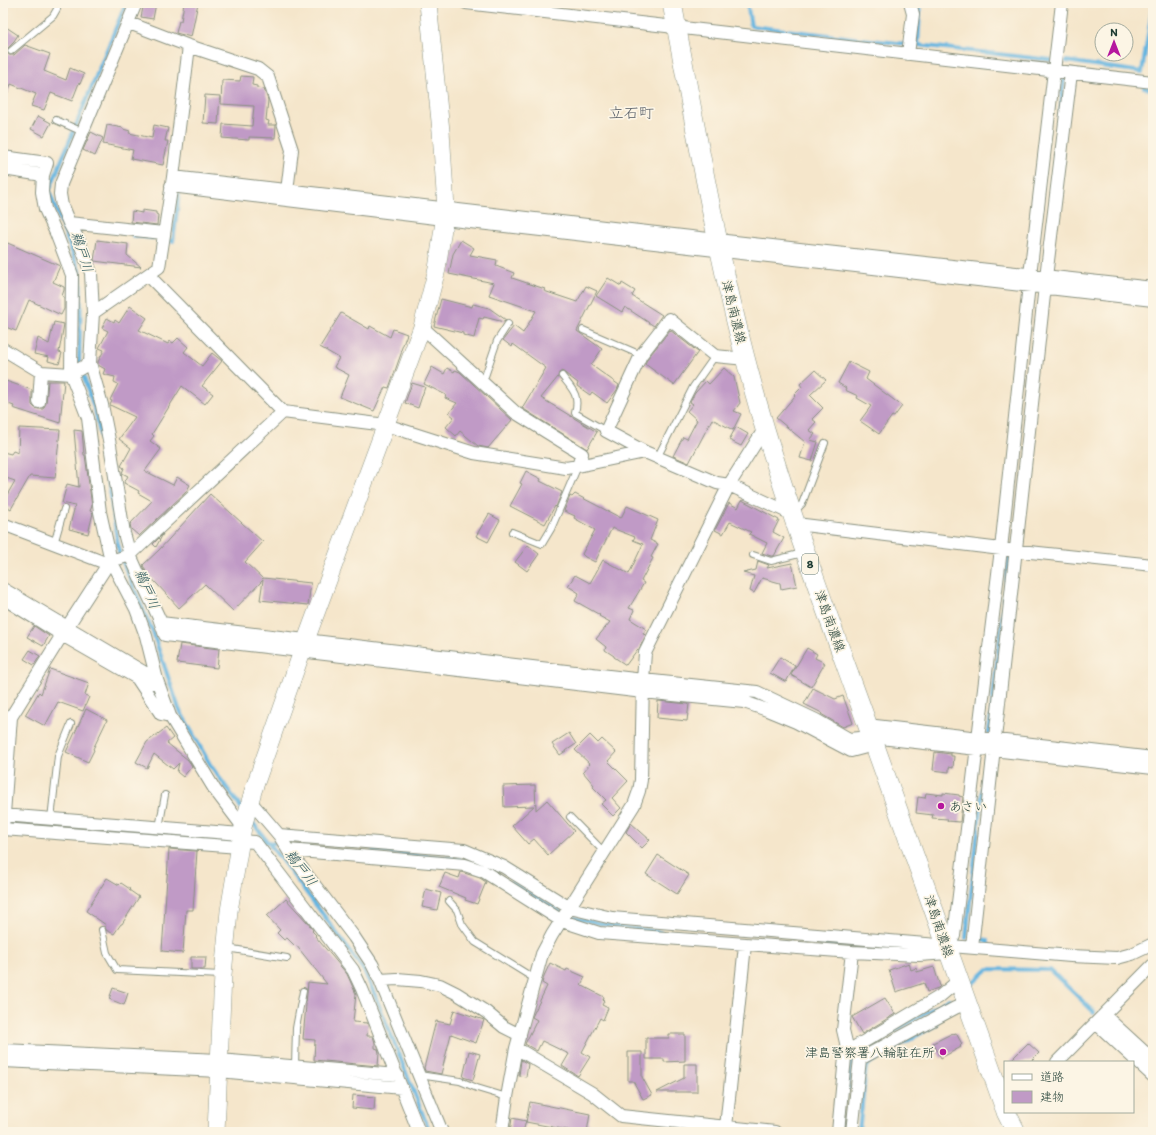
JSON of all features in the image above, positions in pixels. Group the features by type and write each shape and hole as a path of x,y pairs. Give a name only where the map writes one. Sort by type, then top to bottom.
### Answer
{"main road":[{"name":"津島南濃線","path":"672,3 718,245 746,359 765,428 794,519 958,981 1004,1105"},
{"name":"津島南濃線","path":"1007,1113 1016,1132"}],"street":[{"path":"136,3 129,23 81,131 61,184 60,194 62,206 79,241 91,273 93,313 88,364 102,405 128,555 161,623 304,646 643,686 757,692 816,720 848,739 871,736 994,744 1153,758"},
{"path":"216,1132 223,975 229,911 242,834 249,804 304,646 422,327 437,269 445,213 441,131 428,3"},
{"path":"466,3 1153,82"},
{"path":"908,54 913,14 910,3"},
{"path":"288,850 465,865 483,871 562,921 599,933 852,952 920,955 947,949 954,936 978,743 1001,549 1029,280 1062,3"},
{"path":"129,23 189,46 258,69 268,77 292,150 287,191"},
{"path":"93,313 159,267 172,182 189,46"},
{"path":"972,948 1046,282 1071,73"},
{"path":"3,157 47,163 43,175 42,192 45,209 72,275 73,372 88,418 100,512 111,561 136,609 146,636 170,716 242,834 255,842 353,970 419,1132"},
{"path":"3,169 43,175"},
{"path":"172,182 287,191 445,213"},
{"path":"172,182 1046,282 1153,300"},
{"path":"69,223 163,233"},
{"path":"148,275 283,412 386,425 474,453 566,468 645,452"},
{"path":"1046,282 1153,288"},
{"path":"746,359 715,356 669,319 641,355 606,431 657,458 717,483 729,485 794,519 1001,549 1153,565"},
{"path":"422,327 516,414 582,454 578,466"},
{"path":"3,349 41,372 73,372 88,364"},
{"path":"39,402 41,372"},
{"path":"3,524 54,544 111,561 128,555 283,412"},
{"path":"502,1132 516,1048 542,954 552,935 634,805 639,792 641,780 645,654 729,485 765,428"},
{"path":"111,561 7,715 3,829 242,834"},
{"path":"3,589 138,678 161,714 170,716"},
{"path":"3,598 158,680"},
{"path":"144,687 158,680"},
{"path":"994,744 1153,768"},
{"path":"249,804 279,835 288,850 354,937 372,964 380,980 442,1132"},
{"path":"4,815 242,834"},
{"path":"279,835 464,850 504,867 570,908 612,918 947,949 972,948 1071,956 1117,958 1132,954 1153,944"},
{"path":"726,1126 745,945"},
{"path":"848,1051 843,1030 852,952"},
{"path":"1058,1061 1153,965"},
{"path":"380,980 397,979 421,981 440,985 486,1012 504,1027 520,1035"},
{"path":"838,1132 845,1057 848,1051 939,997 958,981"},
{"path":"852,1132 860,1059 967,1003"},
{"path":"1100,1019 1153,1060"},
{"path":"1100,1019 1153,1076"},
{"path":"516,1048 592,1093 621,1116 775,1132"},
{"path":"3,1050 219,1065 402,1088"},
{"path":"3,1061 295,1066 397,1075"}],"lane":[{"path":"11,51 53,16 57,9 58,3"},
{"path":"56,120 81,131"},
{"path":"482,382 497,341 508,324"},
{"path":"583,330 641,355"},
{"path":"657,458 692,387 715,356"},
{"path":"562,376 574,392 578,404 575,413 606,431"},
{"path":"794,519 802,504 826,443"},
{"path":"512,532 542,544 551,529 578,466"},
{"path":"54,544 64,509"},
{"path":"753,555 771,561 806,552"},
{"path":"51,818 58,756 71,724"},
{"path":"159,828 165,795"},
{"path":"570,817 604,852"},
{"path":"449,900 457,910 462,924 475,942 535,978"},
{"path":"102,930 108,954 117,970 223,975"},
{"path":"226,947 287,958"},
{"path":"295,1066 296,1028 303,991"},
{"path":"419,1075 460,1081 507,1097"}],"building":[{"path":"144,3 156,3 153,19 141,17"},
{"path":"184,3 198,3 191,37 176,33 179,21 181,21"},
{"path":"3,25 18,35 15,41 7,49 9,55 14,55 25,45 50,54 44,71 66,80 70,68 84,74 72,101 51,93 44,110 31,106 36,94 11,84 3,103"},
{"path":"241,76 253,77 252,85 257,86 257,88 264,89 268,100 266,120 269,121 268,125 276,125 275,138 249,137 249,140 222,138 223,124 252,126 254,106 221,104 222,80 240,81"},
{"path":"205,95 220,96 218,124 203,123"},
{"path":"38,116 51,123 44,136 31,129"},
{"path":"107,125 123,128 130,131 129,133 152,138 154,125 168,128 165,141 168,141 163,165 131,159 133,150 103,144"},
{"path":"91,132 103,138 95,156 83,150"},
{"path":"142,210 156,212 158,215 157,225 131,222 132,211 142,213"},
{"path":"97,240 128,244 127,255 141,267 94,261"},
{"path":"461,240 474,248 470,255 497,260 496,266 514,273 512,278 545,289 544,291 577,302 586,286 597,291 577,331 602,349 591,365 619,385 617,390 607,403 592,392 590,395 577,386 578,383 562,371 541,398 597,432 587,449 522,408 546,368 513,344 512,347 503,340 514,326 523,333 536,311 489,295 494,283 449,274 453,254"},
{"path":"3,241 60,266 53,282 64,287 62,296 64,297 64,309 61,315 29,300 16,331 3,326"},
{"path":"608,278 621,286 622,283 635,291 632,296 662,315 654,326 625,307 622,312 596,296"},
{"path":"441,299 472,307 473,304 489,308 506,320 504,322 484,317 483,319 479,318 474,338 463,335 463,333 434,326"},
{"path":"130,306 147,318 139,330 168,344 170,341 173,343 178,338 188,347 184,352 202,366 212,353 222,361 202,386 213,394 205,404 182,386 152,434 154,436 150,441 161,449 145,471 173,485 177,477 190,485 186,492 139,536 131,529 130,524 152,501 138,493 139,491 124,483 128,476 122,473 124,468 121,466 131,448 119,439 135,417 110,405 112,401 110,400 118,384 114,382 115,377 103,374 105,369 98,365 104,350 99,348 108,331 102,328 107,318 114,322 115,320 119,323"},
{"path":"341,313 369,329 370,326 390,337 393,329 407,334 389,388 385,387 374,411 340,397 349,375 334,367 339,358 320,347"},
{"path":"54,322 64,324 59,352 62,353 59,364 48,361 49,357 34,354 38,338 49,344"},
{"path":"670,330 698,352 674,385 645,364 647,359"},
{"path":"849,362 869,372 866,379 902,406 894,417 892,416 879,434 860,421 871,406 857,398 858,396 845,390 846,388 838,383"},
{"path":"432,367 444,374 447,368 454,372 455,370 460,372 512,420 488,448 478,446 460,431 456,436 446,427 454,417 449,413 457,403 445,398 446,395 424,384"},
{"path":"724,368 734,377 740,403 734,411 741,414 733,430 712,419 689,463 673,456 683,437 687,439 697,420 687,411 693,404 690,402 695,393 706,381 709,384"},
{"path":"815,370 826,380 810,395 823,408 812,419 816,422 809,430 815,434 810,440 818,442 812,461 800,458 805,442 776,418 802,387 800,384"},
{"path":"3,380 32,390 32,405 39,409 43,409 46,403 48,381 64,381 60,423 13,408 14,406 3,402"},
{"path":"412,383 425,387 418,408 405,403"},
{"path":"736,427 748,434 741,446 729,440"},
{"path":"19,428 60,430 55,478 30,476 11,509 3,504 3,502 15,481 3,477 3,452 11,454 13,451 18,453"},
{"path":"74,430 82,431 92,506 90,511 93,513 88,534 69,529 75,506 62,503 67,484 79,487"},
{"path":"526,471 541,479 540,481 562,492 556,507 555,506 545,524 510,506 522,484 520,483"},
{"path":"210,494 263,542 245,562 263,579 311,583 308,605 260,600 263,580 233,611 205,584 179,608 146,572 143,565 159,550"},
{"path":"575,494 621,518 627,506 658,520 650,540 658,544 651,557 653,558 641,581 644,583 629,608 634,610 630,619 646,629 643,634 646,635 638,651 637,650 626,665 605,650 606,647 596,639 610,622 575,601 579,593 568,586 575,575 590,583 603,560 629,574 643,544 633,540 635,537 612,528 595,562 585,557 582,554 595,530 574,518 575,516 564,511 570,496 572,497"},
{"path":"742,500 779,520 773,532 784,538 774,556 762,553 767,543 749,534 751,532 730,522 723,534 715,530 729,503 738,508"},
{"path":"489,514 500,520 488,542 476,536"},
{"path":"163,534 156,547 153,544"},
{"path":"528,545 539,554 527,571 515,562"},
{"path":"758,561 769,565 767,568 792,563 797,586 781,589 780,583 762,578 754,593 750,591 754,576 743,573 756,570"},
{"path":"34,626 49,636 43,646 27,637"},
{"path":"180,644 219,649 217,668 177,663"},
{"path":"807,648 817,654 815,658 825,663 811,687 791,675"},
{"path":"30,650 40,656 34,665 24,659"},
{"path":"780,657 795,666 786,682 770,673"},
{"path":"50,669 89,683 85,695 89,697 83,711 58,702 45,726 25,715 39,692 41,694"},
{"path":"813,688 835,699 843,696 853,723 843,727 821,714 822,713 804,704"},
{"path":"658,701 689,704 687,721 657,718"},
{"path":"86,709 107,720 88,762 66,752"},
{"path":"166,728 173,738 167,743 188,760 192,766 183,777 177,772 179,763 173,769 154,754 147,768 136,762 147,742"},
{"path":"569,733 576,744 560,755 552,744"},
{"path":"590,735 598,743 602,739 616,752 608,761 628,781 612,798 621,808 613,816 601,804 606,800 593,787 594,785 583,772 590,764 575,750"},
{"path":"935,752 951,754 951,756 954,756 953,768 949,767 949,772 933,770"},
{"path":"535,785 536,810 547,800 574,831 548,855 534,839 528,844 512,826 534,806 504,807 503,786"},
{"path":"926,793 943,795 943,793 963,797 960,822 947,821 948,819 932,818 933,815 916,813 918,797 925,798"},
{"path":"631,823 650,840 642,848 626,832"},
{"path":"169,849 197,851 193,910 186,910 183,953 162,951"},
{"path":"658,855 689,875 677,894 646,874"},
{"path":"461,872 480,878 486,882 477,904 465,900 466,898 439,887 445,873 459,878"},
{"path":"107,878 119,885 121,883 139,897 114,934 106,930 106,925 86,911"},
{"path":"426,889 441,893 437,910 422,907"},
{"path":"286,899 308,923 316,935 315,936 347,974 356,994 353,1022 368,1023 367,1036 373,1036 375,1048 378,1049 379,1053 378,1066 314,1060 315,1040 303,1039 308,982 327,984 296,945 295,946 287,938 284,940 277,933 280,930 267,916"},
{"path":"191,957 206,957 205,969 191,969"},
{"path":"550,963 566,971 567,969 585,977 581,985 604,997 602,1005 608,1008 603,1020 600,1018 582,1052 590,1057 578,1076 562,1066 569,1054 542,1041 537,1051 525,1044 537,1020 532,1017 547,986 542,983"},
{"path":"909,963 911,970 916,968 917,972 934,967 940,986 927,992 924,983 896,992 889,970"},
{"path":"113,988 128,993 124,1005 109,999"},
{"path":"885,998 895,1014 862,1034 852,1017"},
{"path":"454,1010 484,1020 476,1043 451,1034 441,1074 425,1071 424,1068 436,1021 450,1024"},
{"path":"956,1033 962,1044 960,1046 961,1047 941,1058 933,1043"},
{"path":"669,1034 685,1034 685,1061 664,1062 664,1059 646,1059 646,1038 669,1038"},
{"path":"1028,1043 1039,1053 1031,1061 1010,1061"},
{"path":"469,1051 480,1054 473,1080 463,1077"},
{"path":"628,1052 642,1052 642,1077 652,1095 643,1099 633,1081 628,1081"},
{"path":"521,1060 528,1064 526,1077 519,1076"},
{"path":"684,1064 697,1064 697,1092 657,1092 684,1078"},
{"path":"353,1095 375,1097 374,1110 352,1108"},
{"path":"530,1102 590,1114 587,1132 573,1132 526,1122"},
{"path":"512,1118 526,1121 523,1132 510,1132"}],"waterway":[{"name":"鵜戸川","path":"126,3 49,191 80,273 79,363 96,414 105,459 119,552 152,630 179,709 211,766 242,809"},
{"path":"747,3 751,26 906,44"},
{"path":"918,3 920,11 918,45 1051,60"},
{"path":"1066,61 1142,72 1153,3"},
{"path":"1055,157 1064,80"},
{"path":"1144,88 1153,89"},
{"path":"168,240 173,241 179,194"},
{"path":"133,236 154,238"},
{"path":"989,733 1009,556"},
{"path":"747,698 752,698 762,702"},
{"path":"966,938 986,757"},
{"name":"鵜戸川","path":"250,819 364,971 430,1132"},
{"path":"8,823 227,839"},
{"name":"鵜戸川","path":"258,841 274,843"},
{"path":"373,851 460,859"},
{"path":"511,882 561,912"},
{"path":"570,917 607,925 660,932"},
{"path":"979,939 988,940 988,944"},
{"path":"821,944 876,947"},
{"path":"971,985 988,969 1050,970 1094,1012"},
{"path":"848,1089 852,1060 855,1054 949,999"},
{"path":"859,1132 866,1067 871,1062 937,1024"}],"place":[{"name":"あさい","path":"941,806"},
{"name":"津島警察署八輪駐在所","path":"943,1052"}],"district":[{"name":"立石町","path":"631,113"}]}
